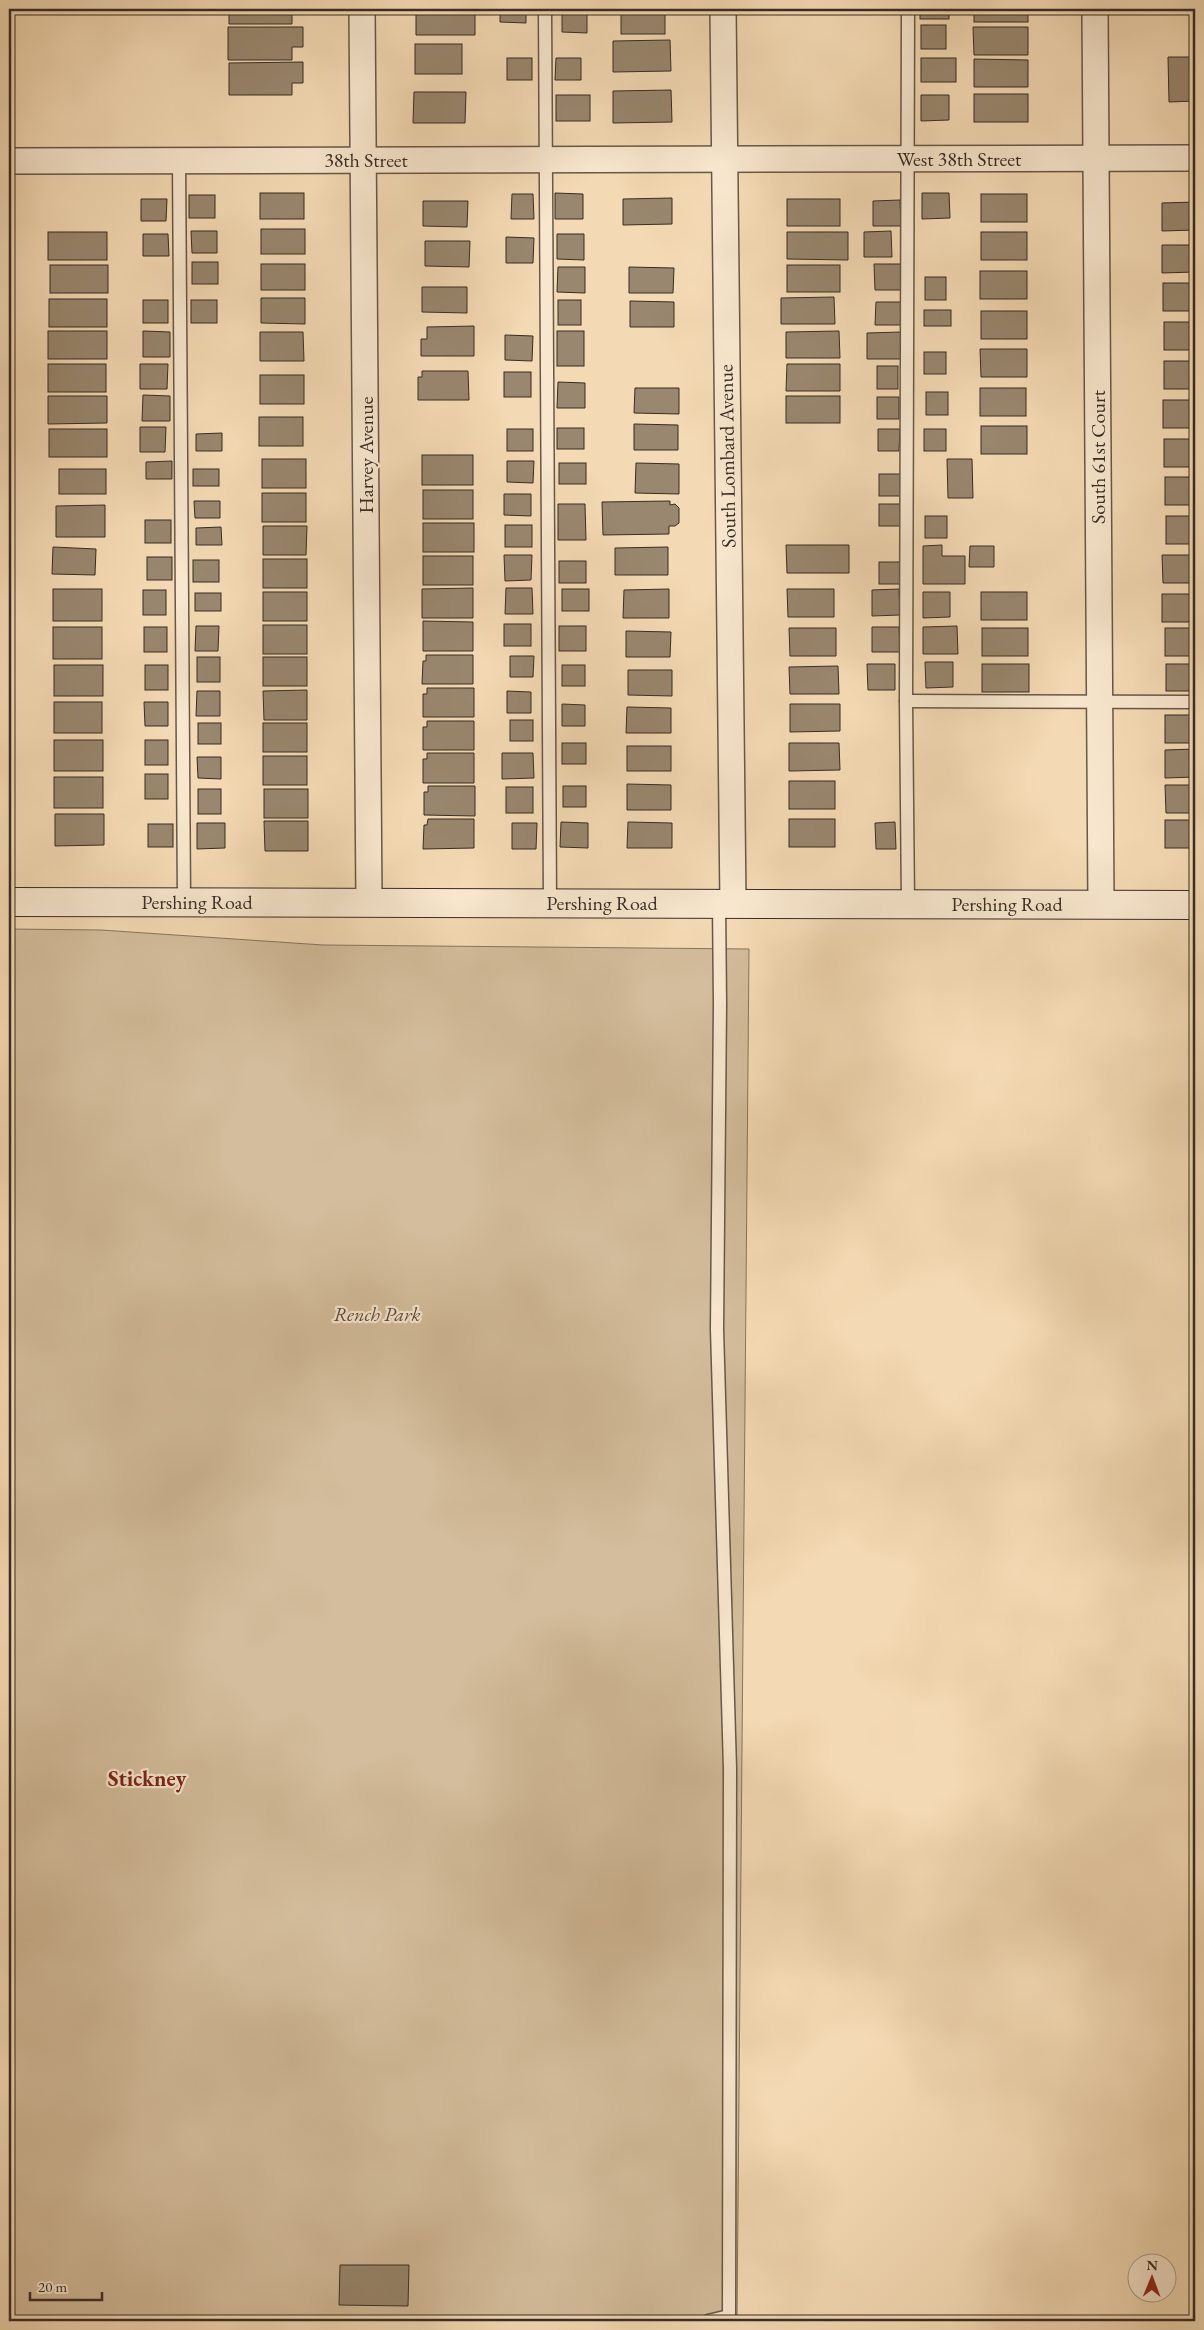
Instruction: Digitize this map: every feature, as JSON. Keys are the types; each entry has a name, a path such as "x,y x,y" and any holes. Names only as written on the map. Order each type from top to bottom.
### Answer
{"main road":[{"name":"Pershing Road","path":"9,902 1195,905"}],"street":[{"name":"Harvey Avenue","path":"362,9 369,902"},
{"name":"South Lombard Avenue","path":"722,9 726,903"},
{"name":"South 61st Court","path":"1096,9 1101,905"},
{"name":"West 38th Street","path":"723,159 1195,158"},
{"name":"38th Street","path":"9,160 723,159"}],"lane":[{"path":"545,9 550,903"},
{"path":"908,9 906,701 908,904"},
{"path":"179,160 184,902"},
{"path":"906,701 1195,702"},
{"path":"708,2321 729,2316 730,1769 717,1329 726,903"}],"green space":[{"name":"Rench Park","path":"9,929 101,930 323,945 749,949 737,2321 9,2321"}],"building":[{"path":"229,9 303,9 303,12 292,12 292,24 229,24"},
{"path":"416,9 459,9 459,14 475,14 475,35 416,35"},
{"path":"500,9 526,9 526,23 500,22"},
{"path":"621,9 665,9 665,34 621,34"},
{"path":"920,9 949,9 949,19 920,19"},
{"path":"974,9 1028,9 1028,22 974,22"},
{"path":"562,10 587,11 587,33 562,32"},
{"path":"921,25 946,25 946,49 921,49"},
{"path":"228,27 303,27 303,47 292,47 292,60 228,60"},
{"path":"973,27 1028,27 1028,55 974,55"},
{"path":"670,40 671,71 613,72 613,41"},
{"path":"415,44 462,44 462,74 415,74"},
{"path":"1168,57 1195,57 1195,101 1169,102"},
{"path":"507,58 532,58 532,80 507,80"},
{"path":"556,58 581,58 581,80 555,80"},
{"path":"921,58 956,58 956,82 921,82"},
{"path":"974,59 1028,60 1028,87 974,87"},
{"path":"303,62 303,83 292,83 292,95 229,95 229,63"},
{"path":"671,90 672,122 613,123 613,91"},
{"path":"414,92 466,92 465,123 413,123"},
{"path":"974,94 1028,94 1028,122 974,122"},
{"path":"556,95 590,95 590,121 556,121"},
{"path":"921,95 949,95 949,120 921,121"},
{"path":"260,193 304,193 304,219 260,219"},
{"path":"555,193 583,194 583,219 555,219"},
{"path":"922,193 949,193 950,218 922,219"},
{"path":"512,194 533,194 534,219 511,219"},
{"path":"981,194 1027,194 1027,222 981,222"},
{"path":"189,195 215,195 215,218 189,218"},
{"path":"672,198 672,224 623,225 623,199"},
{"path":"141,199 167,199 166,221 141,221"},
{"path":"787,199 840,199 840,226 787,226"},
{"path":"900,200 901,226 873,226 873,201"},
{"path":"423,201 468,201 467,227 423,226"},
{"path":"1195,202 1195,230 1162,231 1162,203"},
{"path":"261,229 305,229 305,254 261,254"},
{"path":"191,231 217,231 217,253 192,253"},
{"path":"891,231 892,257 864,257 864,232"},
{"path":"48,232 107,232 107,260 48,260"},
{"path":"787,232 848,232 848,260 787,259"},
{"path":"981,232 1027,232 1027,260 981,260"},
{"path":"143,234 168,234 169,256 143,256"},
{"path":"557,234 584,234 584,260 557,259"},
{"path":"506,237 534,238 533,263 506,263"},
{"path":"425,241 470,241 469,267 425,266"},
{"path":"1162,245 1195,245 1195,272 1162,273"},
{"path":"192,262 218,262 218,284 192,284"},
{"path":"261,264 305,264 305,290 261,290"},
{"path":"874,264 902,264 902,290 875,290"},
{"path":"50,265 108,265 108,293 50,293"},
{"path":"787,265 840,265 840,292 787,292"},
{"path":"558,267 585,267 585,293 557,292"},
{"path":"629,267 674,268 673,293 629,293"},
{"path":"980,271 1027,271 1027,299 980,299"},
{"path":"925,277 946,277 946,300 925,300"},
{"path":"1163,283 1195,283 1195,311 1163,311"},
{"path":"422,287 467,287 467,313 422,312"},
{"path":"834,297 835,324 781,324 781,298"},
{"path":"261,298 305,298 305,324 261,323"},
{"path":"49,299 107,299 107,327 49,327"},
{"path":"143,300 168,300 168,323 143,323"},
{"path":"191,300 217,300 217,323 191,323"},
{"path":"558,300 581,300 581,325 558,325"},
{"path":"630,301 674,302 674,327 630,327"},
{"path":"876,302 902,302 901,325 875,325"},
{"path":"924,310 951,310 951,326 924,326"},
{"path":"981,311 1027,311 1027,339 981,339"},
{"path":"1164,322 1195,322 1195,350 1164,350"},
{"path":"474,326 474,356 421,356 421,339 427,339 427,327"},
{"path":"48,331 107,331 107,359 48,359"},
{"path":"143,331 170,332 170,357 143,357"},
{"path":"557,331 584,331 584,366 557,366"},
{"path":"839,331 840,358 786,358 786,332"},
{"path":"260,332 303,332 304,361 260,361"},
{"path":"901,332 902,359 867,359 867,333"},
{"path":"505,335 533,336 532,361 505,360"},
{"path":"980,349 1027,349 1027,377 981,377"},
{"path":"924,352 946,352 946,374 924,374"},
{"path":"1164,361 1195,361 1195,389 1164,389"},
{"path":"48,364 106,364 106,392 48,392"},
{"path":"140,364 168,364 167,389 140,389"},
{"path":"787,364 840,364 840,391 786,391"},
{"path":"877,366 898,366 898,389 877,389"},
{"path":"422,371 468,371 469,400 418,400 418,377 422,377"},
{"path":"504,372 531,372 531,397 504,397"},
{"path":"260,375 304,375 304,404 260,404"},
{"path":"558,382 585,383 585,408 557,408"},
{"path":"635,388 679,388 679,414 634,413"},
{"path":"980,388 1026,388 1026,416 980,416"},
{"path":"926,392 948,392 948,415 926,415"},
{"path":"143,395 170,396 170,421 142,421"},
{"path":"48,396 107,396 107,423 48,424"},
{"path":"786,396 840,396 840,423 786,423"},
{"path":"877,397 899,397 899,419 877,419"},
{"path":"1163,400 1195,400 1195,428 1163,428"},
{"path":"259,417 303,417 303,446 259,446"},
{"path":"634,424 678,425 678,450 634,450"},
{"path":"981,426 1027,426 1027,454 981,454"},
{"path":"140,427 166,427 165,452 140,452"},
{"path":"557,428 584,428 584,449 557,449"},
{"path":"49,429 107,429 107,457 49,457"},
{"path":"507,429 533,429 533,451 507,451"},
{"path":"878,429 900,429 899,451 878,451"},
{"path":"924,429 946,429 946,451 924,451"},
{"path":"222,433 222,451 196,451 196,434"},
{"path":"1164,439 1195,439 1195,467 1164,467"},
{"path":"422,455 473,455 473,485 422,485"},
{"path":"262,459 306,459 306,488 262,488"},
{"path":"947,459 972,459 973,498 948,498"},
{"path":"172,461 172,479 146,479 146,462"},
{"path":"507,461 534,461 533,483 507,482"},
{"path":"559,463 586,463 586,484 559,484"},
{"path":"636,463 679,464 679,494 635,493"},
{"path":"59,469 106,469 106,494 59,494"},
{"path":"193,469 219,469 219,486 193,486"},
{"path":"879,474 901,474 901,496 879,496"},
{"path":"1165,477 1195,477 1195,505 1165,505"},
{"path":"423,490 473,490 473,519 423,519"},
{"path":"262,493 306,493 306,522 262,522"},
{"path":"504,494 531,494 531,516 504,515"},
{"path":"194,501 220,501 220,518 195,518"},
{"path":"670,501 670,505 675,504 679,508 679,523 675,526 669,526 669,534 603,535 602,502"},
{"path":"558,504 585,504 586,540 558,540"},
{"path":"879,504 901,504 901,526 879,526"},
{"path":"105,505 105,537 56,537 56,506"},
{"path":"925,516 947,516 947,538 925,538"},
{"path":"1166,516 1195,516 1195,544 1166,544"},
{"path":"145,520 171,520 171,543 145,543"},
{"path":"423,523 474,523 474,552 423,552"},
{"path":"505,525 532,525 532,547 505,547"},
{"path":"263,526 307,526 306,555 263,555"},
{"path":"221,527 222,545 196,545 196,528"},
{"path":"786,545 849,545 849,573 787,573"},
{"path":"942,545 942,556 965,556 965,584 923,584 923,546"},
{"path":"970,546 994,546 994,567 969,567"},
{"path":"53,547 96,549 95,575 52,574"},
{"path":"668,547 668,575 615,575 615,548"},
{"path":"504,555 532,555 531,580 505,581"},
{"path":"1162,555 1195,555 1195,583 1163,583"},
{"path":"423,556 473,556 473,585 423,585"},
{"path":"147,557 172,557 172,580 147,580"},
{"path":"263,559 307,559 307,588 263,588"},
{"path":"193,560 219,560 219,582 193,582"},
{"path":"559,561 586,561 586,583 559,583"},
{"path":"879,562 903,562 903,584 879,584"},
{"path":"473,588 473,618 422,618 422,589"},
{"path":"506,588 532,588 533,614 505,614"},
{"path":"53,589 102,589 102,621 53,621"},
{"path":"562,589 589,589 589,611 562,611"},
{"path":"669,589 669,618 623,618 624,590"},
{"path":"787,589 834,589 834,617 788,617"},
{"path":"899,589 900,615 872,616 872,590"},
{"path":"143,590 166,590 166,615 143,615"},
{"path":"263,592 307,592 307,621 263,621"},
{"path":"923,592 950,592 950,617 923,618"},
{"path":"981,592 1027,592 1027,620 981,620"},
{"path":"195,593 221,593 221,611 195,611"},
{"path":"1162,594 1195,594 1195,622 1162,622"},
{"path":"423,621 473,622 473,651 423,651"},
{"path":"504,624 531,624 531,646 504,646"},
{"path":"263,625 307,625 307,654 263,654"},
{"path":"196,626 219,626 218,651 195,651"},
{"path":"559,626 586,626 586,651 559,651"},
{"path":"957,626 958,654 923,654 923,627"},
{"path":"53,627 102,627 102,659 53,659"},
{"path":"144,627 167,627 167,652 144,652"},
{"path":"872,627 899,627 900,652 872,652"},
{"path":"789,628 836,628 836,656 790,656"},
{"path":"982,628 1028,628 1028,656 982,656"},
{"path":"1165,628 1195,628 1195,656 1165,656"},
{"path":"626,631 671,632 670,657 626,657"},
{"path":"426,655 473,655 473,684 422,684 423,661 426,661"},
{"path":"510,656 534,656 533,677 510,677"},
{"path":"197,657 220,657 220,682 197,682"},
{"path":"263,657 307,657 307,686 263,686"},
{"path":"925,662 953,662 953,687 926,688"},
{"path":"867,664 895,664 895,690 868,690"},
{"path":"982,664 1029,664 1029,692 982,692"},
{"path":"1166,664 1195,664 1195,691 1166,691"},
{"path":"54,665 103,665 103,696 54,696"},
{"path":"145,665 168,665 168,690 145,690"},
{"path":"562,665 585,665 585,686 562,686"},
{"path":"838,666 839,694 790,694 789,667"},
{"path":"628,670 672,670 672,696 628,695"},
{"path":"427,688 474,688 474,717 423,717 423,694 427,694"},
{"path":"307,690 307,720 264,720 263,691"},
{"path":"197,691 220,691 220,716 196,716"},
{"path":"507,691 531,692 531,713 507,713"},
{"path":"54,702 102,702 102,733 54,733"},
{"path":"144,702 168,702 168,726 145,726"},
{"path":"562,704 585,705 585,726 562,726"},
{"path":"790,704 840,704 840,731 790,732"},
{"path":"627,707 671,708 671,733 626,733"},
{"path":"1165,715 1195,715 1195,743 1165,743"},
{"path":"510,720 533,720 533,741 510,741"},
{"path":"427,721 474,721 474,750 423,750 423,727 427,727"},
{"path":"198,723 221,723 221,744 198,744"},
{"path":"263,723 307,723 307,752 263,752"},
{"path":"54,740 103,740 103,771 54,771"},
{"path":"145,740 168,740 168,765 145,765"},
{"path":"562,743 586,743 586,764 562,764"},
{"path":"789,743 839,743 840,770 789,771"},
{"path":"627,746 671,746 671,771 627,771"},
{"path":"1195,749 1195,777 1165,778 1165,750"},
{"path":"427,753 474,753 474,783 423,783 423,759 427,759"},
{"path":"502,753 533,753 534,778 502,779"},
{"path":"263,756 307,756 307,785 263,785"},
{"path":"197,757 221,757 221,779 198,778"},
{"path":"145,774 168,774 168,799 145,799"},
{"path":"54,777 103,777 103,808 54,808"},
{"path":"789,781 835,781 835,809 789,809"},
{"path":"627,784 671,785 671,810 627,810"},
{"path":"1165,785 1195,785 1195,813 1166,813"},
{"path":"428,786 475,786 475,816 424,815 424,792 428,792"},
{"path":"563,786 586,786 586,807 563,807"},
{"path":"506,787 533,787 533,813 506,813"},
{"path":"198,789 221,789 221,814 198,814"},
{"path":"264,789 308,789 308,818 264,818"},
{"path":"55,814 104,814 104,845 55,846"},
{"path":"428,819 474,819 474,848 423,849 424,825 427,825"},
{"path":"789,819 835,819 835,847 789,847"},
{"path":"1165,820 1195,820 1195,848 1165,848"},
{"path":"264,821 308,821 308,851 265,851"},
{"path":"561,822 588,823 588,848 560,847"},
{"path":"628,822 672,823 672,848 627,848"},
{"path":"895,822 896,849 876,849 875,823"},
{"path":"197,823 225,823 225,848 197,849"},
{"path":"512,823 537,823 536,849 512,849"},
{"path":"148,824 173,824 173,847 148,847"},
{"path":"340,2265 409,2265 408,2306 339,2305"}],"district":[{"name":"Stickney","path":"147,1778"}]}
